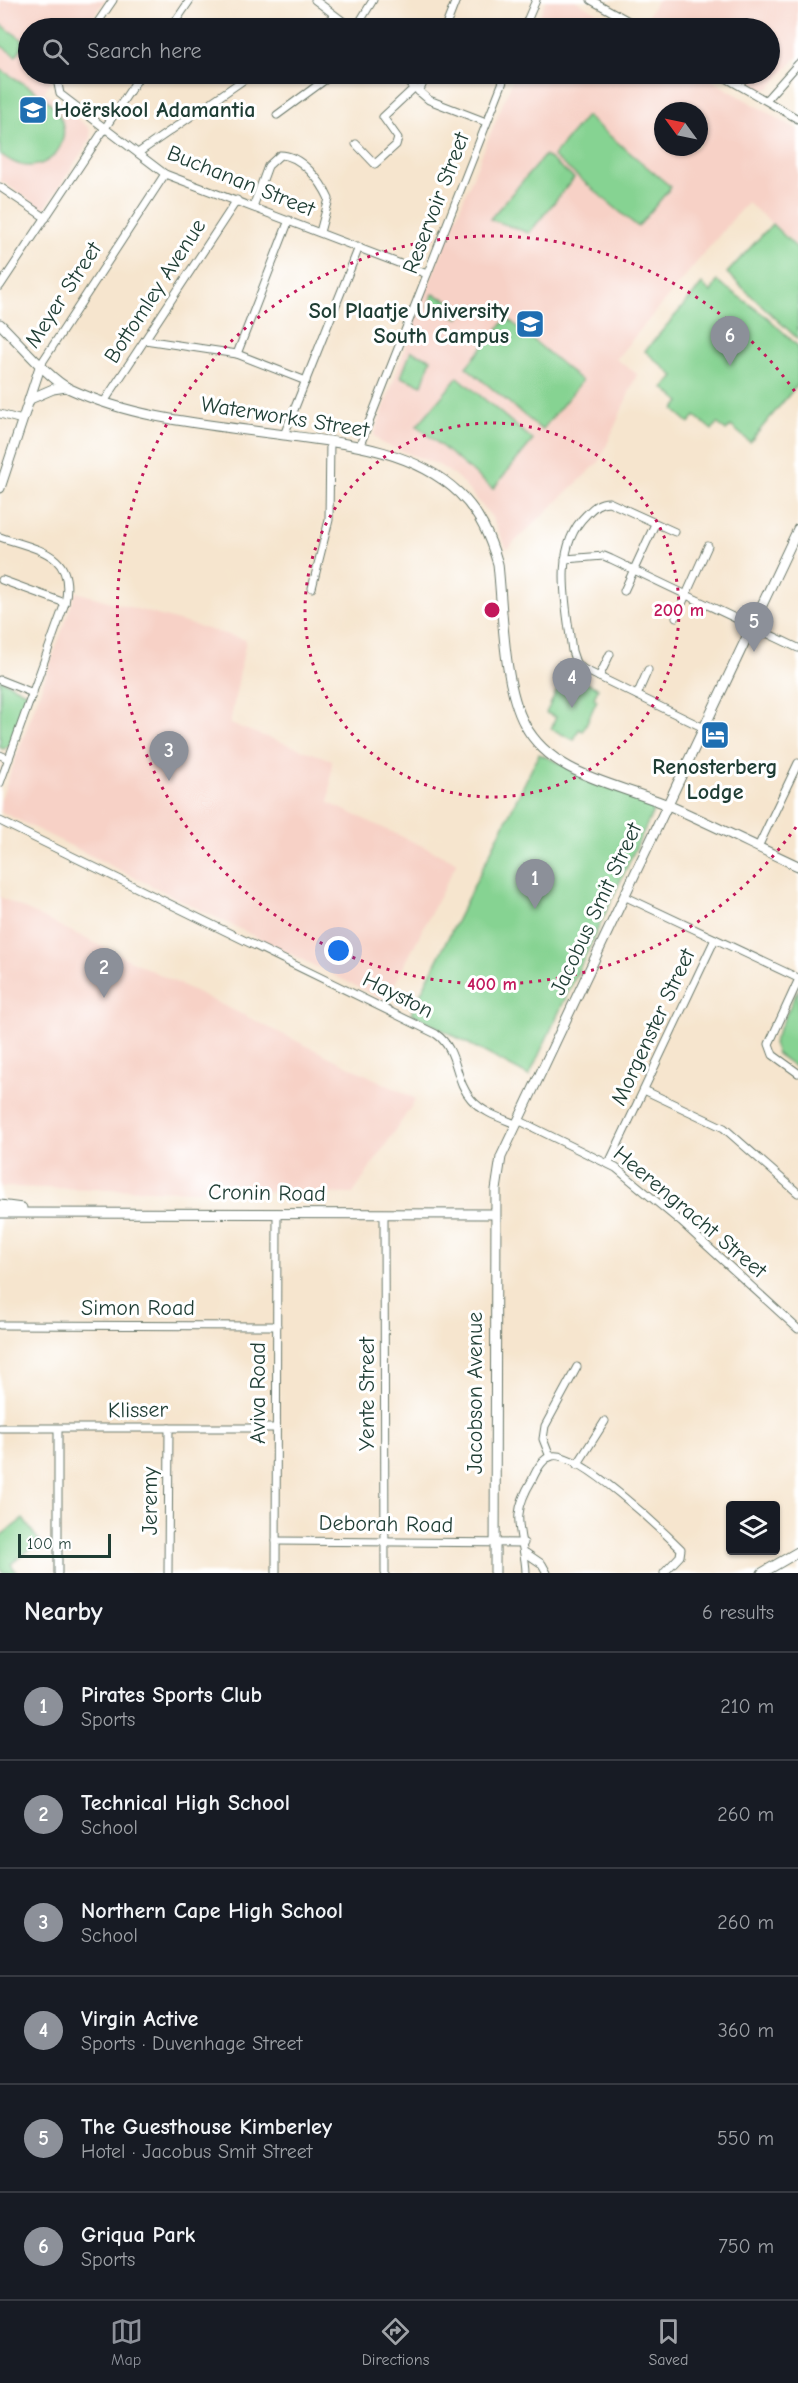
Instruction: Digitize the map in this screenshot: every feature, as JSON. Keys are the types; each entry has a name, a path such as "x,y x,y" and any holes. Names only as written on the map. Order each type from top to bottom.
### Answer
{"street":[{"path":"101,18 113,0"},
{"path":"178,18 190,0"},
{"path":"315,0 338,18"},
{"path":"361,18 373,0"},
{"path":"449,18 456,0"},
{"path":"528,18 536,0"},
{"path":"593,0 623,18"},
{"path":"766,100 798,64"},
{"name":"Buchanan Street","path":"59,84 58,91 165,174 428,274"},
{"path":"0,286 134,84"},
{"path":"138,153 238,84"},
{"path":"277,115 319,84"},
{"path":"410,84 437,104 486,122"},
{"path":"356,144 375,164 396,144 398,138 383,117 420,84"},
{"name":"Reservoir Street","path":"360,445 502,84"},
{"path":"737,84 798,119"},
{"path":"253,207 271,161 280,155 295,158 318,182 329,199 320,232"},
{"name":"Meyer Street","path":"0,488 41,364 165,174"},
{"path":"0,187 46,218"},
{"name":"Bottomley Avenue","path":"104,402 237,200"},
{"path":"237,354 289,220"},
{"path":"284,435 359,248"},
{"name":"Waterworks Street","path":"0,324 66,387 104,402 167,418 360,445 415,466 441,480 459,493 484,525 498,564 512,691 525,725 537,742 554,758 572,769 667,805 798,866"},
{"path":"145,340 237,354 306,381"},
{"path":"30,399 53,389 66,387"},
{"path":"0,414 22,420"},
{"path":"312,588 329,520 330,440"},
{"name":"Meyer Street","path":"0,476 13,447"},
{"path":"675,532 609,502 600,503 574,529 564,570 572,651 579,666 704,728"},
{"path":"624,591 655,524"},
{"name":"Jacobus Smit Street","path":"495,1214 498,1171 517,1122 798,529"},
{"path":"0,537 40,550 57,559 66,572 68,580 65,603 0,783"},
{"path":"676,617 708,546"},
{"path":"565,559 604,556 798,648"},
{"path":"2,580 65,603"},
{"path":"599,677 610,654"},
{"path":"637,695 648,670"},
{"path":"0,680 33,693"},
{"path":"0,755 9,759"},
{"path":"758,847 798,763"},
{"name":"Hayston","path":"1,823 436,1034 453,1054 464,1088 473,1101 488,1112 517,1122"},
{"path":"624,896 798,980 769,1044 773,1055 798,1073"},
{"name":"Morgenster Street","path":"609,1163 715,939"},
{"path":"644,1090 724,1128 798,1193"},
{"name":"Heerengracht Street","path":"517,1122 609,1163 675,1216 798,1329"},
{"name":"Cronin Road","path":"0,1205 38,1212"},
{"name":"Cronin Road","path":"0,1213 495,1214"},
{"name":"Aviva Road","path":"276,1573 277,1213"},
{"name":"Yente Street","path":"384,1214 385,1573"},
{"name":"Jacobson Avenue","path":"495,1214 495,1573"},
{"name":"Simon Road","path":"0,1325 277,1326"},
{"path":"550,1457 543,1441 544,1430 578,1367"},
{"path":"577,1465 605,1421"},
{"name":"Klisser","path":"0,1428 276,1428"},
{"name":"Jeremy","path":"168,1573 169,1428"},
{"path":"58,1429 58,1573"},
{"path":"526,1573 524,1543 519,1518 521,1503 539,1467 550,1457 562,1456 612,1486 681,1549 680,1557 664,1573"},
{"name":"Deborah Road","path":"276,1541 524,1543"},
{"path":"762,1573 798,1552"},
{"path":"525,1553 542,1564 547,1573"}],"shaded area":[{"name":"Hoërskool Adamantia","path":"0,0 105,0 93,18 18,18 18,84 49,84 44,92 89,128 91,138 44,210 0,180"},
{"path":"546,0 575,0 606,18 538,18"},
{"path":"657,0 798,0 798,56 780,77 780,18 646,18"},
{"name":"Sol Plaatje University South Campus","path":"511,84 718,84 798,130 798,246 747,202 616,359 637,374 600,461 507,549 491,516 458,478 439,465 381,443 374,435 427,288"},
{"path":"748,84 774,84 770,88 759,90"},
{"path":"76,592 246,640 230,724 332,760 329,803 457,862 386,1001 0,811 0,802"},
{"path":"0,897 416,1099 353,1194 0,1187"}],"green space":[{"path":"0,24 18,36 18,53 16,56 0,45"},
{"path":"0,69 18,81 18,84 23,84 53,106 64,131 63,140 54,155 39,165 25,166 0,154"},
{"path":"586,116 671,187 638,227 553,156"},
{"path":"545,155 574,178 529,233 490,219"},
{"path":"772,224 798,249 798,339 727,273"},
{"path":"717,281 767,317 798,346 798,384 750,442 731,426 726,431 717,423 712,430 695,416 689,423 674,410 680,402 664,388 674,376 645,351 702,284 711,292"},
{"path":"433,294 464,307 459,318 428,306"},
{"path":"507,318 582,381 542,430 466,367"},
{"path":"411,351 431,359 422,385 401,377"},
{"path":"458,377 533,440 493,489 417,426"},
{"path":"571,676 598,688 594,698 597,700 583,731 579,729 574,740 551,729 556,717 546,713 560,684 566,686"},
{"path":"0,679 27,693 28,697 10,745 4,749 0,748"},
{"path":"539,754 656,805 529,1076 411,1013"},
{"path":"798,989 798,1069 777,1054 773,1043"},
{"path":"23,1519 40,1542 11,1564 17,1573 3,1573 0,1569 0,1536"}],"place":[{"name":"Hoërskool Adamantia","path":"33,110"},
{"name":"Sol Plaatje University South Campus","path":"530,324"},
{"name":"Griqua Park","path":"730,366"},
{"name":"The Guesthouse Kimberley","path":"754,652"},
{"name":"Virgin Active","path":"572,708"},
{"name":"Renosterberg Lodge","path":"715,735"},
{"name":"Northern Cape High School","path":"169,781"},
{"name":"Pirates Sports Club","path":"535,909"},
{"name":"Technical High School","path":"104,998"}]}
